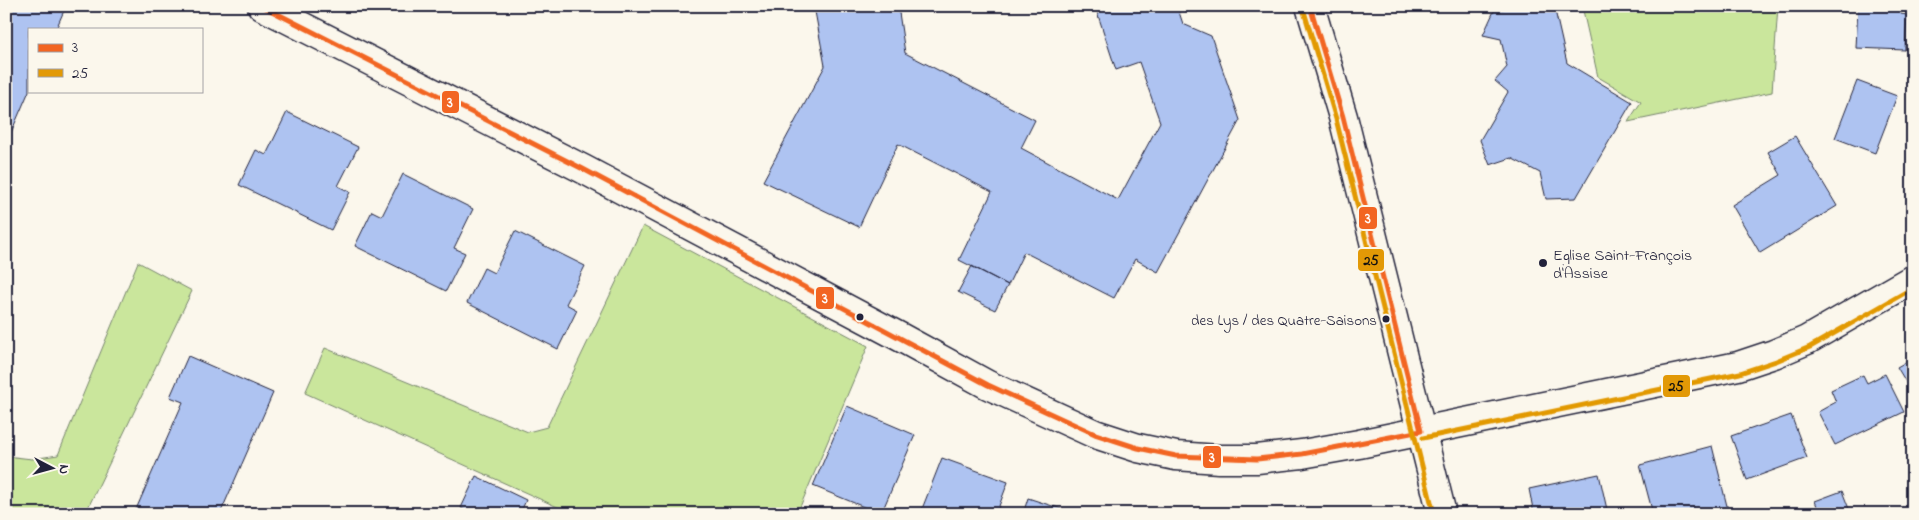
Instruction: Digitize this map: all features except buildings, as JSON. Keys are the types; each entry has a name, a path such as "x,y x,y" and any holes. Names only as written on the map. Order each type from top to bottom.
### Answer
{"street":[{"path":"262,6 592,173 900,336 988,385 1095,434 1138,448 1176,456 1257,459 1302,454 1738,366 1807,340 1913,279"},
{"path":"1310,6 1343,117 1442,514"}],"green space":[{"path":"1582,6 1778,6 1772,92 1628,122 1641,102 1598,77"},
{"path":"643,226 868,346 797,514 573,514 305,393 325,348 528,432 547,427"},
{"path":"138,262 192,291 85,514 6,514 6,456 32,459 58,455"}],"transit line":[{"name":"3","path":"262,6 583,169 988,385 1095,434 1138,448 1176,456 1257,459 1302,454 1421,431"},
{"name":"3","path":"1310,6 1343,117 1421,431"},
{"name":"25","path":"1303,8 1336,119 1434,514"},
{"name":"25","path":"1423,438 1740,373 1810,347 1913,288"}],"place":[{"name":"Eglise Saint-François d'Assise","path":"1543,263"},
{"name":"des Lys / des Quatre-Saisons","path":"1386,319"}]}
